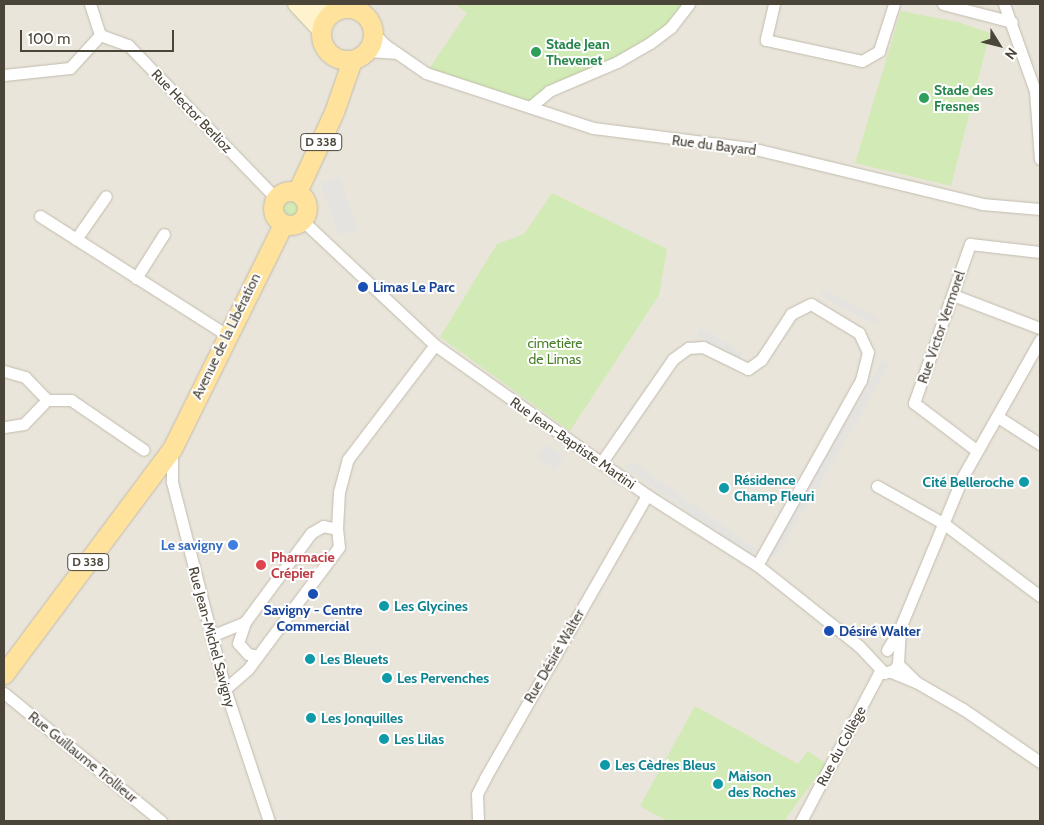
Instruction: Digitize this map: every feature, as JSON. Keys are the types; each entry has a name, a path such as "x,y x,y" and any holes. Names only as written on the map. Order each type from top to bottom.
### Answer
{"main road":[{"path":"296,4 322,32 322,41 332,55 341,91"},
{"path":"305,4 356,13"},
{"path":"322,32 356,13"},
{"path":"332,55 360,55 356,13"},
{"name":"D 338","path":"298,192 341,91 360,55"},
{"path":"286,192 298,192 307,205 303,220 293,226 283,224 273,213 276,198 286,192"},
{"name":"Avenue de la Libération","path":"172,449 225,334 283,224"},
{"name":"D 338","path":"4,674 172,449"}],"street":[{"path":"4,76 70,68 100,35 90,4"},
{"path":"530,107 549,91 617,62 650,43 671,27 689,4"},
{"path":"774,4 766,40 862,61 879,51 894,4"},
{"path":"942,4 1012,22"},
{"path":"1004,4 1035,90 1040,159"},
{"name":"Rue du Bayard","path":"356,13 396,53 426,73 608,132 751,148 982,204 1040,209"},
{"name":"Rue Hector Berlioz","path":"100,35 128,45 276,198"},
{"name":"Rue du Bayard","path":"360,55 396,53"},
{"path":"76,239 106,196"},
{"path":"40,216 225,334"},
{"name":"Rue Jean-Baptiste Martini","path":"303,220 435,345 647,495 757,565 858,646 963,709 1040,762"},
{"path":"136,278 164,234"},
{"name":"Rue Victor Vermorel","path":"976,450 914,403 970,244 1040,252"},
{"path":"953,295 1040,328"},
{"path":"601,463 673,359 688,348 702,347 748,369 761,360 791,314 811,304 859,333 868,352 861,380 797,500 757,565"},
{"path":"887,662 943,523 976,450 998,416 1040,340"},
{"path":"225,689 258,656 339,546 336,529 339,492 348,459 435,345"},
{"path":"4,371 25,377 47,400"},
{"path":"4,427 24,424 47,400 72,400 144,450"},
{"path":"998,416 1040,444"},
{"name":"Rue Jean-Michel Savigny","path":"172,449 172,482 225,689 269,821"},
{"path":"877,486 943,523 1040,596"},
{"name":"Rue Désiré Walter","path":"478,821 477,794 484,778 647,495"},
{"path":"258,656 248,654 238,643 245,622 311,533 323,526 336,529"},
{"path":"212,636 245,622"},
{"name":"Rue du Collège","path":"801,821 887,662"},
{"name":"Rue Guillaume Trollieur","path":"4,694 161,821"}],"shaded area":[{"path":"4,4 1040,4 1040,821 4,821"},
{"path":"339,177 358,229 339,235 321,184"},
{"path":"824,289 878,318 876,325 821,296"},
{"path":"701,328 744,354 740,361 697,335"},
{"path":"882,360 889,364 857,422 776,557 768,555"},
{"path":"546,444 564,457 555,470 537,456"},
{"path":"633,462 759,551 750,555 624,467"}],"green space":[{"name":"Stade Jean Thevenet","path":"455,4 689,4 671,27 530,107 426,73 467,13"},
{"name":"Stade des Fresnes","path":"901,11 958,22 990,33 951,186 855,163"},
{"name":"cimetière de Limas","path":"552,193 667,249 659,295 570,431 440,337 497,244 524,234"},
{"path":"287,198 295,198 300,203 298,214 287,216 282,211 282,203"},
{"path":"695,706 798,764 808,751 826,764 784,821 667,821 640,806"}],"place":[{"name":"Stade Jean Thevenet","path":"536,52"},
{"name":"Stade des Fresnes","path":"924,98"},
{"name":"Limas Le Parc","path":"363,287"},
{"name":"Cité Belleroche","path":"1024,482"},
{"name":"Résidence Champ Fleuri","path":"724,488"},
{"name":"Le savigny","path":"233,545"},
{"name":"Pharmacie Crépier","path":"261,565"},
{"name":"Savigny - Centre Commercial","path":"313,594"},
{"name":"Les Glycines","path":"384,606"},
{"name":"Désiré Walter","path":"829,631"},
{"name":"Les Bleuets","path":"310,659"},
{"name":"Les Pervenches","path":"387,678"},
{"name":"Les Jonquilles","path":"311,718"},
{"name":"Les Lilas","path":"384,739"},
{"name":"Les Cèdres Bleus","path":"605,765"},
{"name":"Maison des Roches","path":"718,784"}]}
